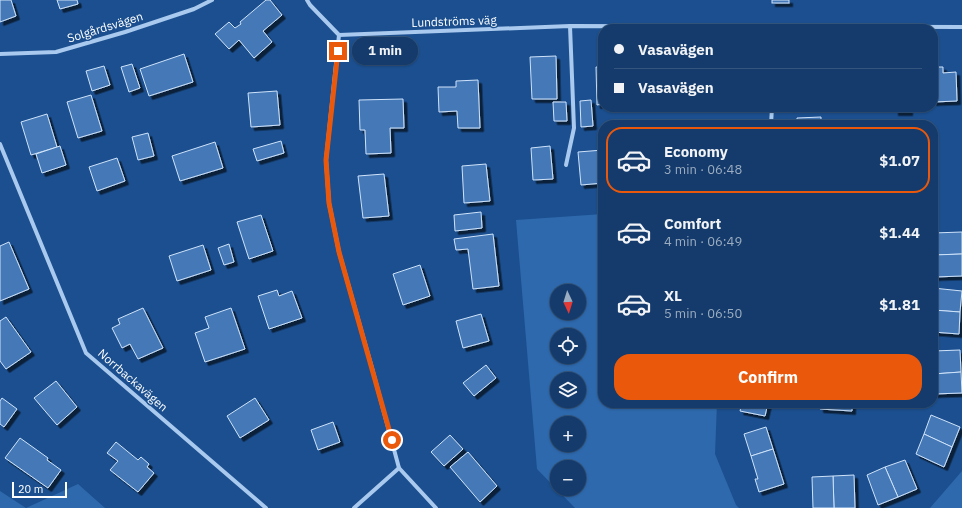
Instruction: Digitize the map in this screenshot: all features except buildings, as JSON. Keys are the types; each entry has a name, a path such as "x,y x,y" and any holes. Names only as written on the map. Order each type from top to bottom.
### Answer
{"street":[{"name":"Solgårdsvägen","path":"0,54 56,52 125,32 194,9 212,0"},
{"path":"307,0 339,35 326,160 329,203 339,252 399,468 436,508"},
{"path":"566,165 574,128 570,26"},
{"name":"Lundströms väg","path":"339,35 570,26 598,26"},
{"name":"Lundströms väg","path":"938,28 962,28"},
{"name":"Norrbackavägen","path":"0,144 86,353 266,508"},
{"path":"354,508 399,468"}],"shaded area":[{"path":"598,214 598,408 717,408 715,454 736,505 739,508 575,508 563,496 586,496 586,460 550,460 550,482 537,469 516,220"},
{"path":"962,471 962,508 930,508"},
{"path":"78,484 105,508 26,508"},
{"path":"0,491 26,508 0,508"}],"route":[{"path":"338,51 326,160 329,203 339,252 392,440"}]}
